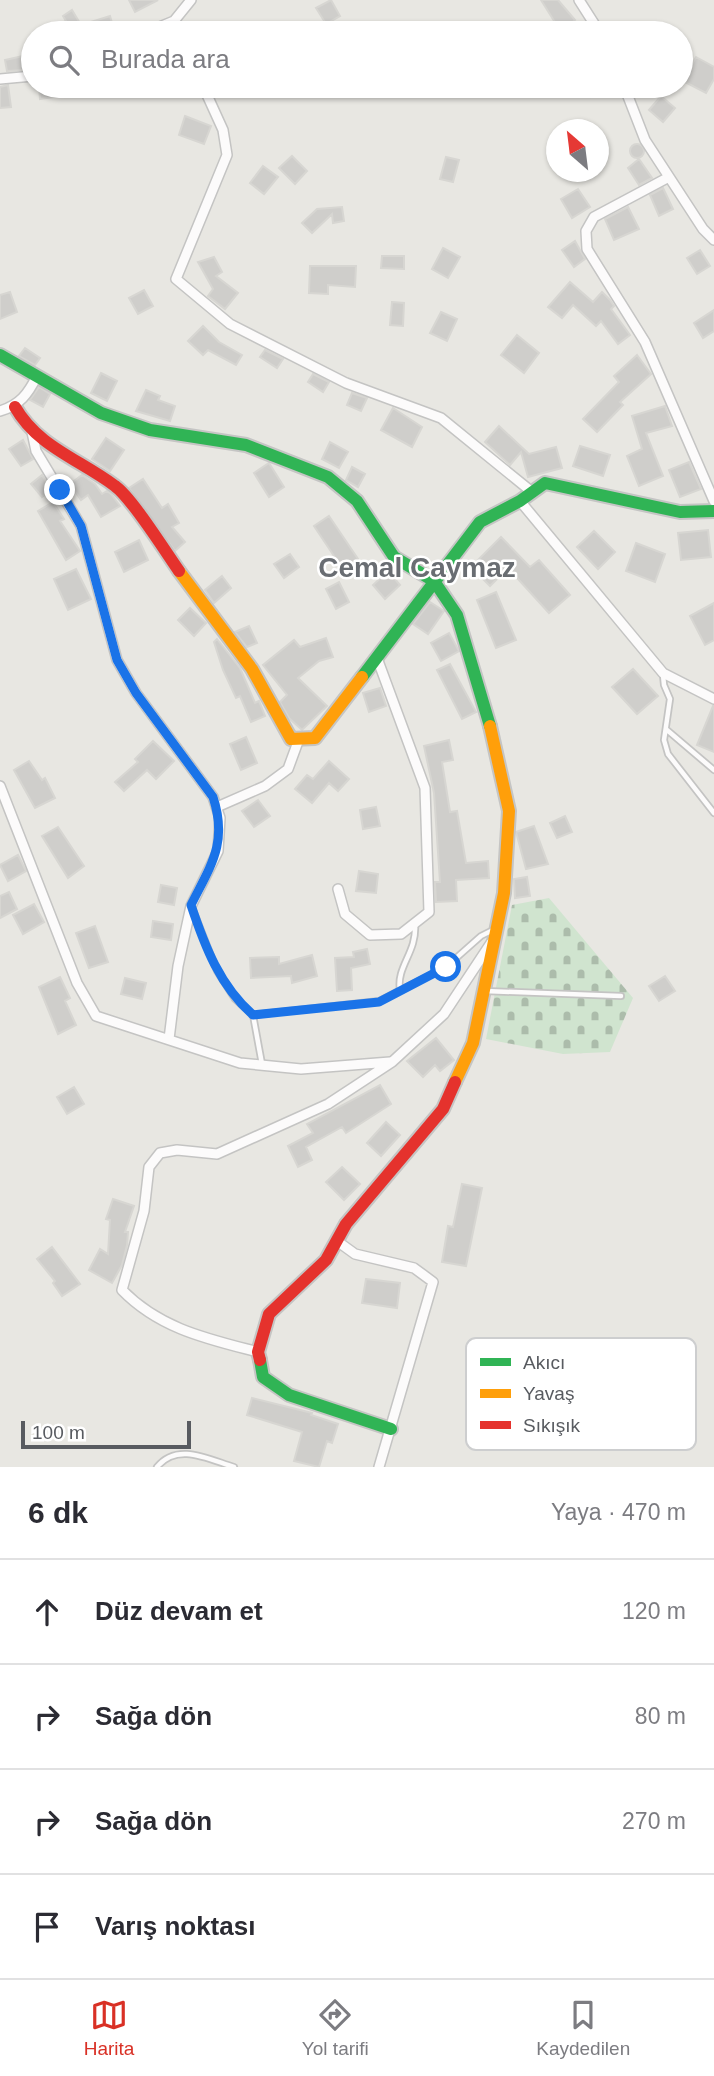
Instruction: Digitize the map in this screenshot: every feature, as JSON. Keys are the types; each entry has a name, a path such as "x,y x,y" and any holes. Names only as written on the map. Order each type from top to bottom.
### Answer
{"street":[{"path":"174,21 191,0"},
{"path":"579,0 592,21"},
{"path":"0,79 21,77"},
{"path":"208,98 223,130 227,155 176,279 230,324 346,383 441,418 532,492"},
{"path":"629,98 645,140 703,229 714,240"},
{"path":"669,177 594,217 586,231 587,249 645,342 714,500"},
{"path":"0,355 101,413 150,430 246,445 328,477 357,501 394,557 434,581 457,615 498,752 509,811 504,892 473,1043 443,1109 346,1224 326,1260 269,1314 258,1352 263,1377 289,1395 391,1429"},
{"path":"0,411 15,407 29,393 37,376"},
{"path":"15,407 32,432 36,451 81,526 117,660 136,693 213,797 216,807 221,838 218,851 191,905 178,966 169,1039"},
{"path":"32,432 117,487 252,669 291,739 315,738 480,522 520,501 545,483 680,512 714,511"},
{"path":"520,501 663,673 714,699"},
{"path":"338,889 345,914 370,935 401,934 429,912 425,788 377,658"},
{"path":"216,807 265,786 288,769 299,738"},
{"path":"0,786 77,983 96,1016 240,1063 301,1069 391,1062"},
{"path":"258,1352 187,1334 136,1305 122,1290 144,1211 149,1167 160,1153 177,1150 217,1154 252,1139 328,1104 391,1062 444,1014 495,933"},
{"path":"337,1241 355,1254 414,1268 433,1282 379,1467"}],"lane":[{"path":"663,673 664,685 670,699 664,740 668,754 714,813"},
{"path":"667,730 714,770"},
{"path":"191,905 217,971 235,999 253,1015 262,1065"},
{"path":"400,989 398,978 416,938 414,923"},
{"path":"253,1015 379,1002 446,967 481,936 495,933"},
{"path":"483,990 621,996"},
{"path":"157,1467 163,1460 180,1452 234,1467"}],"green space":[{"path":"549,898 633,998 610,1052 563,1054 486,1039 512,905"}],"building":[{"path":"129,0 158,0 135,12"},
{"path":"331,0 340,16 331,21 324,21 316,8"},
{"path":"541,0 558,0 575,20 554,21"},
{"path":"72,10 79,21 66,21 63,16"},
{"path":"110,16 111,21 94,21"},
{"path":"21,56 21,70 7,71 5,60"},
{"path":"696,57 714,67 714,79 706,93 693,86 693,63"},
{"path":"8,85 11,107 0,108 0,87"},
{"path":"659,98 663,98 675,108 663,122 649,110"},
{"path":"185,116 211,126 204,144 179,135"},
{"path":"637,144 642,146 642,156 637,158 632,156 630,151 632,146"},
{"path":"292,156 307,171 295,184 279,168"},
{"path":"446,157 459,160 453,182 440,179"},
{"path":"639,159 652,178 639,185 628,168"},
{"path":"263,166 278,177 264,194 250,183"},
{"path":"663,188 673,209 659,216 650,195"},
{"path":"578,189 590,207 572,218 561,199"},
{"path":"342,207 344,221 333,223 332,214 312,233 302,223 317,209"},
{"path":"628,207 639,229 614,240 605,219"},
{"path":"575,241 585,259 574,267 562,250"},
{"path":"443,248 460,257 448,278 432,269"},
{"path":"700,250 710,266 697,274 687,258"},
{"path":"382,256 404,256 404,269 381,268"},
{"path":"214,257 222,272 216,276 238,293 225,309 208,296 213,289 198,262"},
{"path":"310,266 356,266 355,287 328,285 328,294 309,293"},
{"path":"570,282 593,302 602,292 614,306 611,309 630,335 618,344 601,321 596,326 573,305 562,318 548,307"},
{"path":"144,290 153,306 138,314 129,298"},
{"path":"10,292 17,312 0,319 0,295"},
{"path":"392,302 404,303 403,326 390,325"},
{"path":"714,310 714,331 703,338 694,323"},
{"path":"441,312 457,319 447,341 430,333"},
{"path":"203,326 219,342 242,355 236,365 208,350 203,355 188,341"},
{"path":"517,335 539,353 524,373 501,355"},
{"path":"25,348 40,358 35,365 19,356"},
{"path":"265,350 283,359 277,368 260,357"},
{"path":"637,355 651,374 620,402 623,405 597,432 583,419 619,382 614,376"},
{"path":"101,373 117,381 107,401 91,393"},
{"path":"313,374 329,382 323,392 308,382"},
{"path":"39,387 50,394 43,407 30,400"},
{"path":"146,390 160,396 158,400 175,406 170,421 136,411"},
{"path":"352,393 367,398 361,411 347,405"},
{"path":"665,406 672,426 646,433 663,476 639,486 627,456 642,449 632,416"},
{"path":"393,408 422,427 412,447 381,430"},
{"path":"499,426 529,454 556,447 562,468 528,477 521,452 510,465 485,442"},
{"path":"106,438 124,450 110,471 92,459"},
{"path":"23,440 33,459 21,466 9,449"},
{"path":"330,442 348,452 339,468 322,459"},
{"path":"580,446 610,455 603,476 573,466"},
{"path":"689,462 701,489 680,497 669,470"},
{"path":"269,463 284,487 269,497 254,473"},
{"path":"352,467 365,474 358,487 346,480"},
{"path":"42,475 51,490 42,497 31,484"},
{"path":"82,475 95,484 102,494 107,491 111,494 120,506 101,517 88,495 81,500 70,484"},
{"path":"143,479 162,508 168,504 179,523 172,527 185,542 175,551 129,488"},
{"path":"53,502 64,519 60,521 80,551 66,560 38,511"},
{"path":"329,516 358,559 342,568 314,526"},
{"path":"708,530 711,557 681,560 678,533"},
{"path":"594,531 615,552 598,569 577,547"},
{"path":"501,537 530,567 539,560 570,595 549,613 508,568 490,586 471,567"},
{"path":"139,540 148,560 124,572 115,552"},
{"path":"636,543 665,554 655,582 626,571"},
{"path":"290,554 299,567 284,578 274,564"},
{"path":"76,569 91,599 68,610 54,579"},
{"path":"388,571 400,585 385,599 373,585"},
{"path":"222,576 231,588 214,603 205,590"},
{"path":"339,582 349,602 336,609 326,589"},
{"path":"496,592 516,640 496,648 477,600"},
{"path":"430,602 444,611 428,634 413,624"},
{"path":"714,603 714,640 705,645 690,616"},
{"path":"190,608 206,623 194,636 178,620"},
{"path":"249,626 257,643 247,647 235,632"},
{"path":"449,633 459,651 441,661 431,643"},
{"path":"326,638 333,657 319,661 298,678 327,706 302,730 289,718 280,702 287,695 263,665 294,640 300,647"},
{"path":"217,639 240,668 255,703 259,701 265,716 251,722 240,696 236,698 223,670 214,642"},
{"path":"450,664 476,712 462,719 437,670"},
{"path":"633,669 658,696 637,714 612,687"},
{"path":"380,688 386,706 369,712 363,693"},
{"path":"714,706 714,752 697,745"},
{"path":"246,737 257,763 241,770 230,744"},
{"path":"449,740 453,760 442,762 450,812 457,811 466,863 488,861 489,878 456,880 457,901 436,902 435,882 440,882 434,793 424,746"},
{"path":"153,741 174,761 156,779 147,770 124,791 115,782 138,762 135,759"},
{"path":"29,761 42,780 45,778 55,798 35,808 14,770"},
{"path":"329,761 349,779 338,791 329,783 312,803 295,789 307,775 313,779"},
{"path":"258,800 270,816 254,827 242,811"},
{"path":"376,807 380,826 363,829 360,810"},
{"path":"565,816 572,832 557,838 550,823"},
{"path":"534,826 548,864 526,869 516,832"},
{"path":"58,827 84,866 68,878 42,836"},
{"path":"18,855 26,871 8,881 0,865"},
{"path":"359,871 378,874 376,893 356,891"},
{"path":"527,877 530,896 515,898 514,879"},
{"path":"161,885 177,888 174,905 158,902"},
{"path":"9,892 17,909 0,918 0,896"},
{"path":"34,904 44,922 23,934 13,915"},
{"path":"153,921 173,924 171,940 151,937"},
{"path":"95,926 108,962 89,968 76,933"},
{"path":"367,949 370,964 351,968 352,990 337,991 335,958 354,957 353,952"},
{"path":"312,955 317,976 292,983 291,976 251,978 250,958 279,957 279,964"},
{"path":"665,976 675,991 659,1001 649,986"},
{"path":"60,977 70,998 65,1001 76,1025 58,1034 39,987"},
{"path":"125,978 146,983 142,999 121,994"},
{"path":"436,1038 454,1060 440,1071 435,1065 423,1077 407,1061"},
{"path":"380,1085 391,1104 346,1133 342,1127 306,1147 312,1160 298,1167 288,1146 313,1133 307,1124"},
{"path":"74,1087 84,1104 67,1114 57,1097"},
{"path":"386,1122 400,1135 381,1156 367,1143"},
{"path":"342,1167 360,1184 344,1200 326,1182"},
{"path":"462,1184 482,1188 466,1266 442,1262 448,1226 453,1227"},
{"path":"113,1199 134,1206 125,1232 128,1232 127,1245 122,1265 112,1283 89,1270 100,1249 108,1254 110,1220 106,1219"},
{"path":"52,1247 80,1284 62,1296 53,1283 55,1281 37,1259"},
{"path":"366,1279 400,1283 397,1308 362,1303"},
{"path":"252,1398 312,1413 311,1415 338,1424 332,1443 327,1441 319,1467 294,1461 302,1432 247,1415"}],"traffic: fast":[{"path":"0,355 101,413 150,430 246,445 328,477 357,501 394,557 434,581 457,615 490,726"},
{"path":"362,677 480,522 520,501 545,483 680,512 714,511"},
{"path":"260,1360 263,1377 289,1395 391,1429"}],"traffic: slow":[{"path":"179,571 252,669 291,739 315,738 362,677"},
{"path":"455,1082 473,1043 504,893 509,811 490,726"}],"traffic: jam":[{"path":"15,407 24,421 47,442 122,492 179,571"},
{"path":"260,1360 258,1352 269,1314 326,1260 346,1224 443,1109 455,1082"}],"district":[{"name":"Cemal Caymaz","path":"417,567"}],"route":[{"path":"60,490 81,526 117,660 136,693 190,762 213,797 220,818 221,838 218,851 191,905 217,971 235,999 253,1015 379,1002 446,967"}]}
